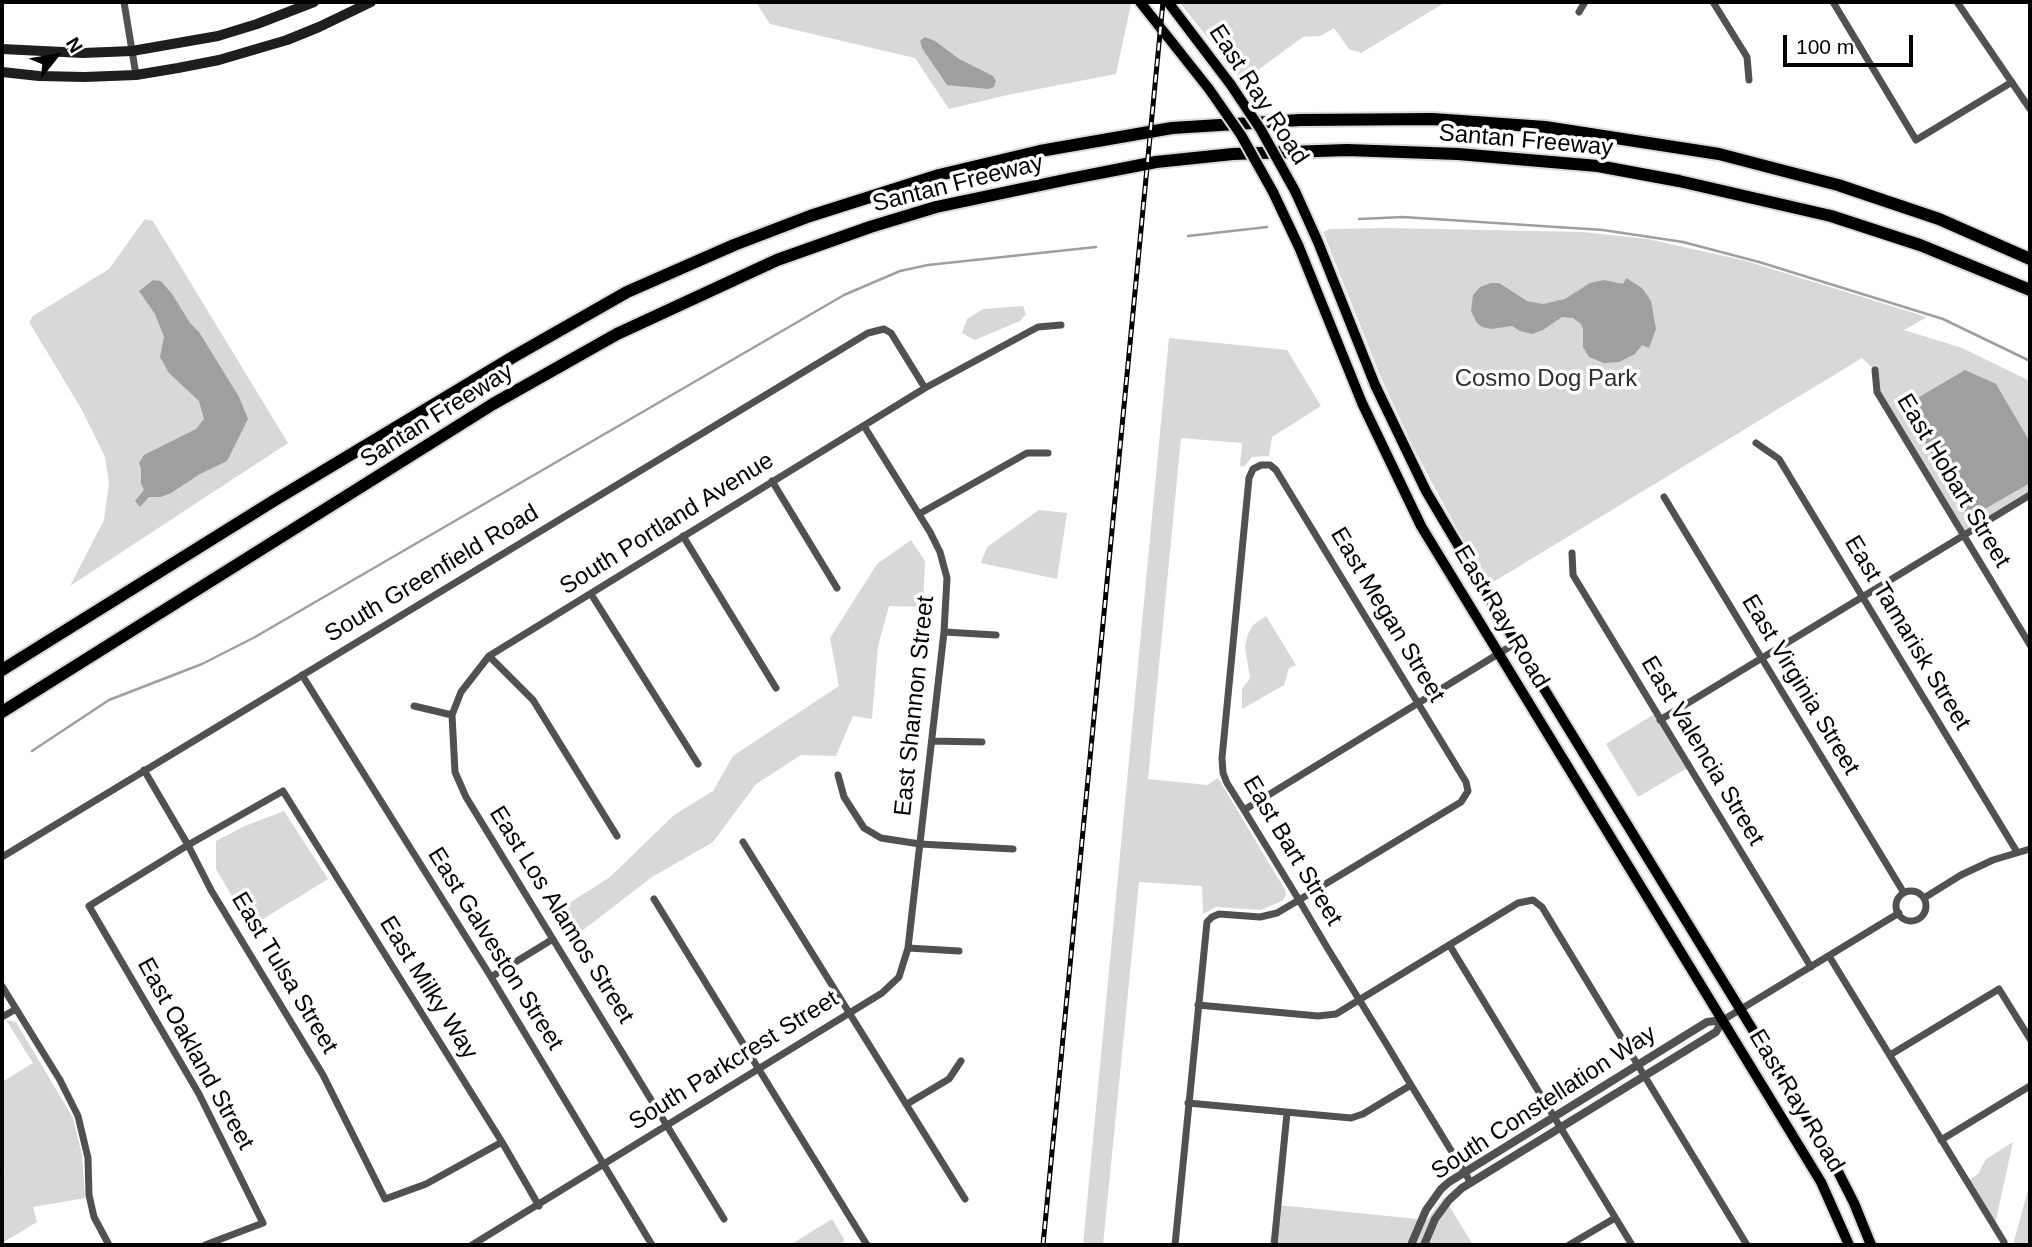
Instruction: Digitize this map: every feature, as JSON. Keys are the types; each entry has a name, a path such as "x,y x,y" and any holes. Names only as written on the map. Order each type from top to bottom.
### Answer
{"highway":[{"name":"Santan Freeway","path":"2,670 138,584 513,357 628,292 734,245 810,216 939,175 1040,151 1172,128 1300,120 1433,118 1545,127 1719,154 1838,185 1939,219 2030,258"},
{"name":"Santan Freeway","path":"4,711 493,404 617,334 777,260 870,227 936,207 1069,179 1156,162 1233,154 1347,150 1458,153 1598,166 1679,181 1831,216 1920,245 2030,290"},
{"path":"2,660 138,584"}],"main road":[{"path":"2,48 58,53 132,51 218,36 314,2"},
{"path":"2,72 85,77 136,75 219,60 272,45 319,27 371,2"},
{"name":"East Ray Road","path":"1140,2 1209,89 1241,135 1273,192 1299,247 1344,363 1384,453 1421,526 1499,653 1732,1015 1830,1156 1854,1203 1871,1245"},
{"name":"East Ray Road","path":"1168,2 1231,85 1295,191 1402,445 1440,515 1732,1015 1821,1182 1849,1245"}],"street":[{"path":"124,2 136,75"},
{"path":"1579,12 1585,2"},
{"path":"1713,2 1747,57 1749,79"},
{"path":"1833,2 1916,140 2012,82"},
{"path":"1957,2 2030,109"},
{"name":"South Portland Avenue","path":"452,715 461,692 489,656 925,388 1038,327 1061,325"},
{"name":"South Greenfield Road","path":"2,857 868,333 884,329 896,340 925,388"},
{"name":"East Hobart Street","path":"1875,370 1877,392 2030,645"},
{"name":"East Shannon Street","path":"864,426 940,552 947,578 944,632 920,844"},
{"name":"East Tamarisk Street","path":"1756,443 1779,458 2017,852"},
{"path":"919,514 1027,453 1048,453"},
{"name":"East Megan Street","path":"1261,465 1269,465 1276,470 1466,782 1466,795 1461,802 1299,900"},
{"name":"East Bart Street","path":"1261,465 1254,468 1249,477 1222,760 1226,780 1471,1183"},
{"path":"772,481 837,588"},
{"path":"1660,720 2030,495"},
{"name":"East Virginia Street","path":"1664,497 1904,893"},
{"path":"683,536 776,688"},
{"name":"East Valencia Street","path":"1572,552 1573,575 1811,967"},
{"path":"591,594 698,764"},
{"path":"944,632 996,635"},
{"path":"1244,810 1516,643"},
{"path":"489,656 533,700 617,836"},
{"name":"East Galveston Street","path":"302,675 491,977 652,1245"},
{"path":"414,706 452,715"},
{"name":"East Los Alamos Street","path":"452,715 455,772 466,797 724,1219"},
{"path":"932,741 982,743"},
{"name":"East Tulsa Street","path":"145,771 211,890 323,1075 385,1199 426,1184 502,1142"},
{"path":"838,775 844,797 864,828 881,838 920,844 1013,849"},
{"name":"East Milky Way","path":"188,845 283,791 502,1142 539,1206"},
{"path":"743,842 965,1199"},
{"name":"South Parkcrest Street","path":"472,1245 882,993 899,977 908,948 920,844"},
{"name":"East Oakland Street","path":"188,845 89,906 200,1094 263,1223 205,1245"},
{"path":"1924,898 1961,875 2030,849"},
{"path":"1917,892 1924,898 1926,909 1919,918 1906,920 1899,914 1898,900 1904,893 1917,892"},
{"path":"654,899 867,1245"},
{"path":"1174,1245 1205,927 1209,919 1219,914 1266,917 1299,900"},
{"path":"1198,1005 1324,1017 1336,1014 1518,904 1533,900 1542,908 1747,1245"},
{"path":"1732,1015 1899,914"},
{"path":"491,977 553,939"},
{"path":"1450,946 1632,1245"},
{"path":"908,948 959,951"},
{"path":"1829,956 2004,1242"},
{"path":"2,986 60,1080 78,1116 88,1158 89,1195 94,1217 109,1245"},
{"path":"1890,1055 2000,989 2030,1039"},
{"path":"2,1017 16,1009"},
{"name":"South Constellation Way","path":"1411,1245 1421,1219 1433,1199 1464,1171 1707,1022 1732,1015"},
{"name":"South Constellation Way","path":"1424,1245 1432,1226 1447,1203 1471,1183 1716,1032 1732,1015"},
{"path":"907,1104 949,1079 961,1061"},
{"path":"1188,1103 1354,1117 1411,1085"},
{"path":"1941,1140 2030,1086"},
{"path":"1274,1245 1287,1113"},
{"path":"1569,1245 1615,1217"}],"green space":[{"path":"756,2 1131,4 1116,74 949,109 915,58 770,24"},
{"path":"1179,2 1446,2 1361,53 1349,49 1334,28 1321,36 1303,37 1243,81"},
{"path":"145,219 153,221 288,443 70,586 104,520 109,483 105,457 82,410 29,322 33,316 109,269"},
{"name":"Cosmo Dog Park","path":"1330,229 1583,232 1648,239 1746,261 1927,317 1904,330 1962,348 2030,381 2030,495 1964,536 1877,392 1875,370 1862,358 1490,584 1415,451 1381,378 1323,232"},
{"path":"1023,306 1026,314 1020,321 975,340 962,333 967,319 983,309"},
{"path":"1169,338 1287,350 1321,406 1272,437 1269,456 1252,457 1244,467 1240,466 1242,443 1181,438 1148,779 1207,785 1218,778 1286,895 1282,901 1261,910 1216,907 1203,914 1202,886 1139,882 1103,1245 1083,1245"},
{"path":"1039,510 1067,513 1057,579 981,563 987,547"},
{"path":"911,540 925,561 923,607 889,606 878,646 872,719 853,716 836,756 801,755 756,784 713,842 652,877 570,940 555,912 610,877 674,815 713,791 733,756 839,686 830,638 877,564"},
{"path":"1266,616 1296,665 1289,668 1284,685 1242,709 1242,689 1250,678 1245,647 1248,634 1253,625"},
{"path":"1656,713 1689,767 1638,797 1606,744"},
{"path":"284,811 328,879 250,927 216,869 216,841"},
{"path":"6,1020 16,1022 73,1118 82,1155 85,1198 33,1207 37,1222 2,1243 2,1175 5,1173 2,1168 2,1082 33,1063"},
{"path":"2013,1142 1994,1229 1966,1182 1978,1174 1986,1159"},
{"path":"2030,1182 2030,1245 2013,1245"},
{"path":"1444,1197 1473,1245 1274,1245 1278,1205 1427,1220"},
{"path":"832,1219 844,1239 842,1245 790,1245"}],"shaded area":[{"path":"925,37 959,59 993,76 996,81 994,87 988,89 947,85 922,48 920,41"},
{"path":"1626,278 1642,288 1651,301 1656,329 1649,348 1642,345 1635,354 1619,362 1604,363 1589,357 1583,347 1581,324 1573,318 1562,317 1532,334 1512,326 1491,329 1482,327 1471,311 1473,295 1480,287 1491,283 1499,283 1527,301 1543,304 1565,299 1590,283 1604,280 1623,284"},
{"path":"153,280 161,281 199,332 239,397 248,419 227,461 200,474 171,493 161,497 149,497 140,507 135,501 144,490 139,463 144,455 196,429 204,419 199,401 169,373 160,357 164,337 155,314 139,291"},
{"path":"1965,370 1996,384 2030,442 2030,483 1969,518 1904,406"}],"waterway":[{"path":"1359,219 1403,217 1603,230 1683,242 1759,262 1943,319 2030,361"},
{"path":"1188,236 1267,227"},
{"path":"32,751 109,700 202,664 255,637 844,295 900,271 928,265 1096,247"}],"railway":[{"path":"1043,1245 1163,2"}]}
